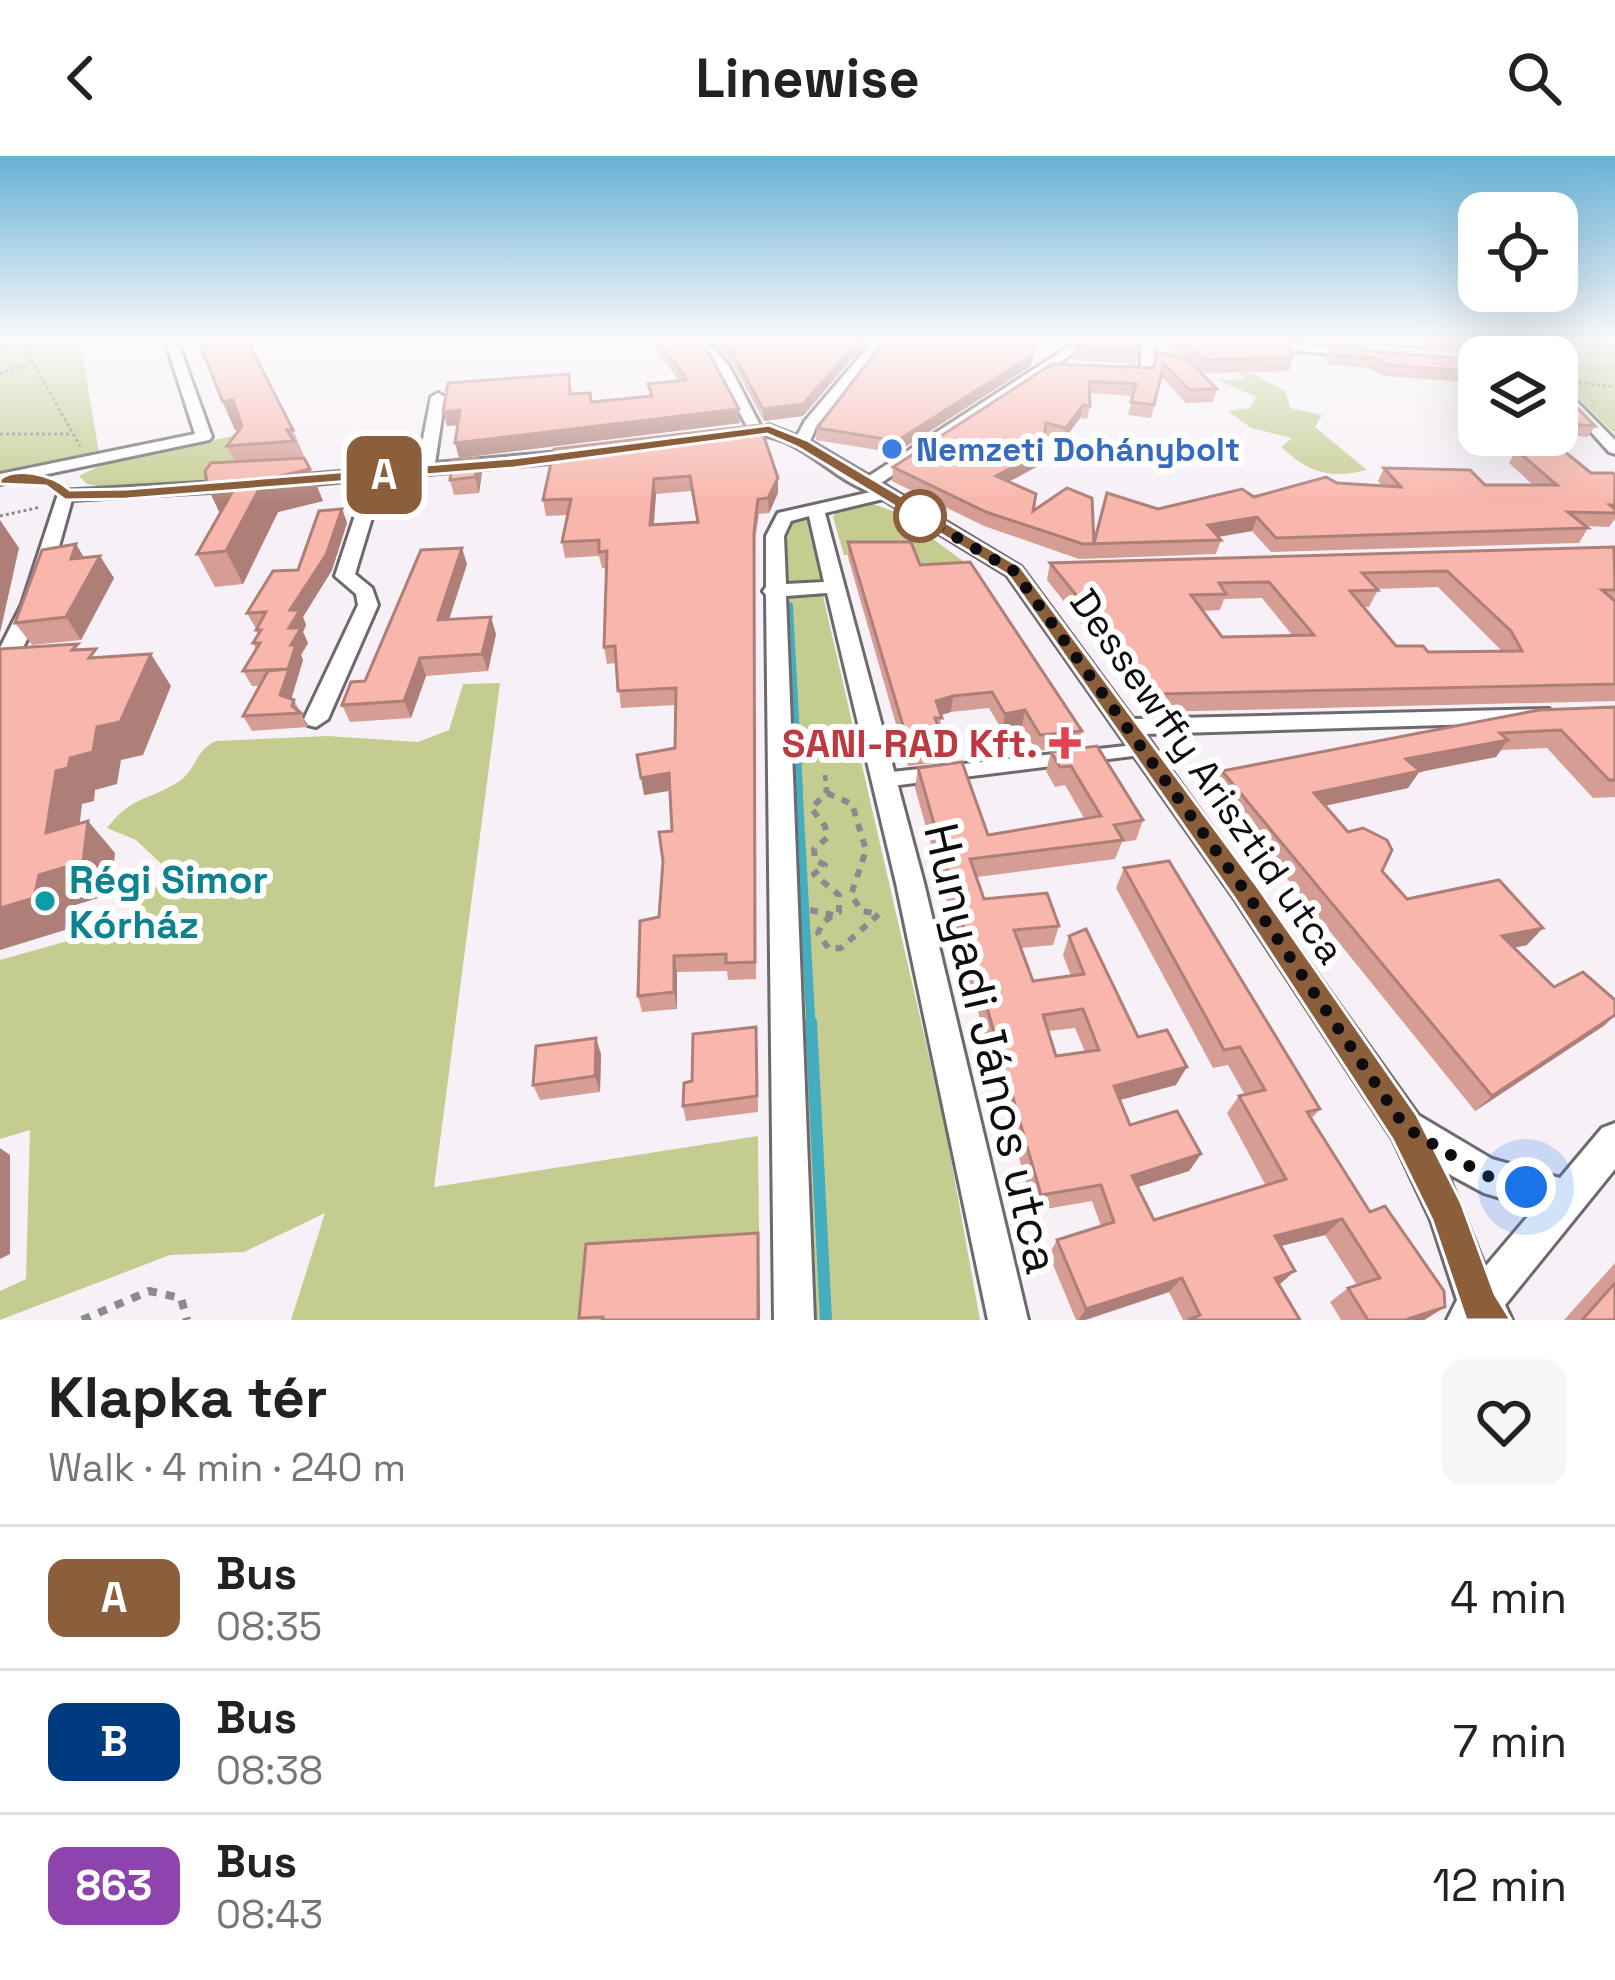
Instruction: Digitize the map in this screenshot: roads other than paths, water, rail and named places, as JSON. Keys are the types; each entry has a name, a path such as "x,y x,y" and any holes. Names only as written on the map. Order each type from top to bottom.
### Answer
{"street":[{"path":"3,478 204,437 189,394"},
{"path":"740,394 762,430"},
{"path":"802,443 810,424 835,394"},
{"path":"794,1320 773,591 778,524 784,517 874,490 1005,394"},
{"path":"425,472 438,397"},
{"path":"1578,405 1615,449"},
{"path":"737,434 810,424"},
{"name":"Dessewffy Arisztid utca","path":"762,430 802,443 874,490 1024,570 1405,1127 1448,1215 1479,1315"},
{"path":"270,483 605,452"},
{"path":"0,670 32,604 59,489 82,463"},
{"path":"316,718 368,604 365,592 345,576 376,476"},
{"path":"3,478 59,489 248,485"},
{"name":"Hunyadi János utca","path":"815,507 1008,1320"},
{"path":"773,591 835,587"},
{"path":"883,780 1135,738 1568,713"},
{"path":"1405,1127 1484,1175 1568,1199"},
{"path":"1479,1315 1615,1141"}],"waterway":[{"path":"789,606 799,791"},
{"path":"798,788 811,1025"},
{"path":"811,1022 826,1320"}],"place":[{"name":"Nemzeti Dohánybolt","path":"892,449"},
{"name":"SANI-RAD Kft.","path":"1065,743"},
{"name":"Régi Simor Kórház","path":"45,901"}]}
